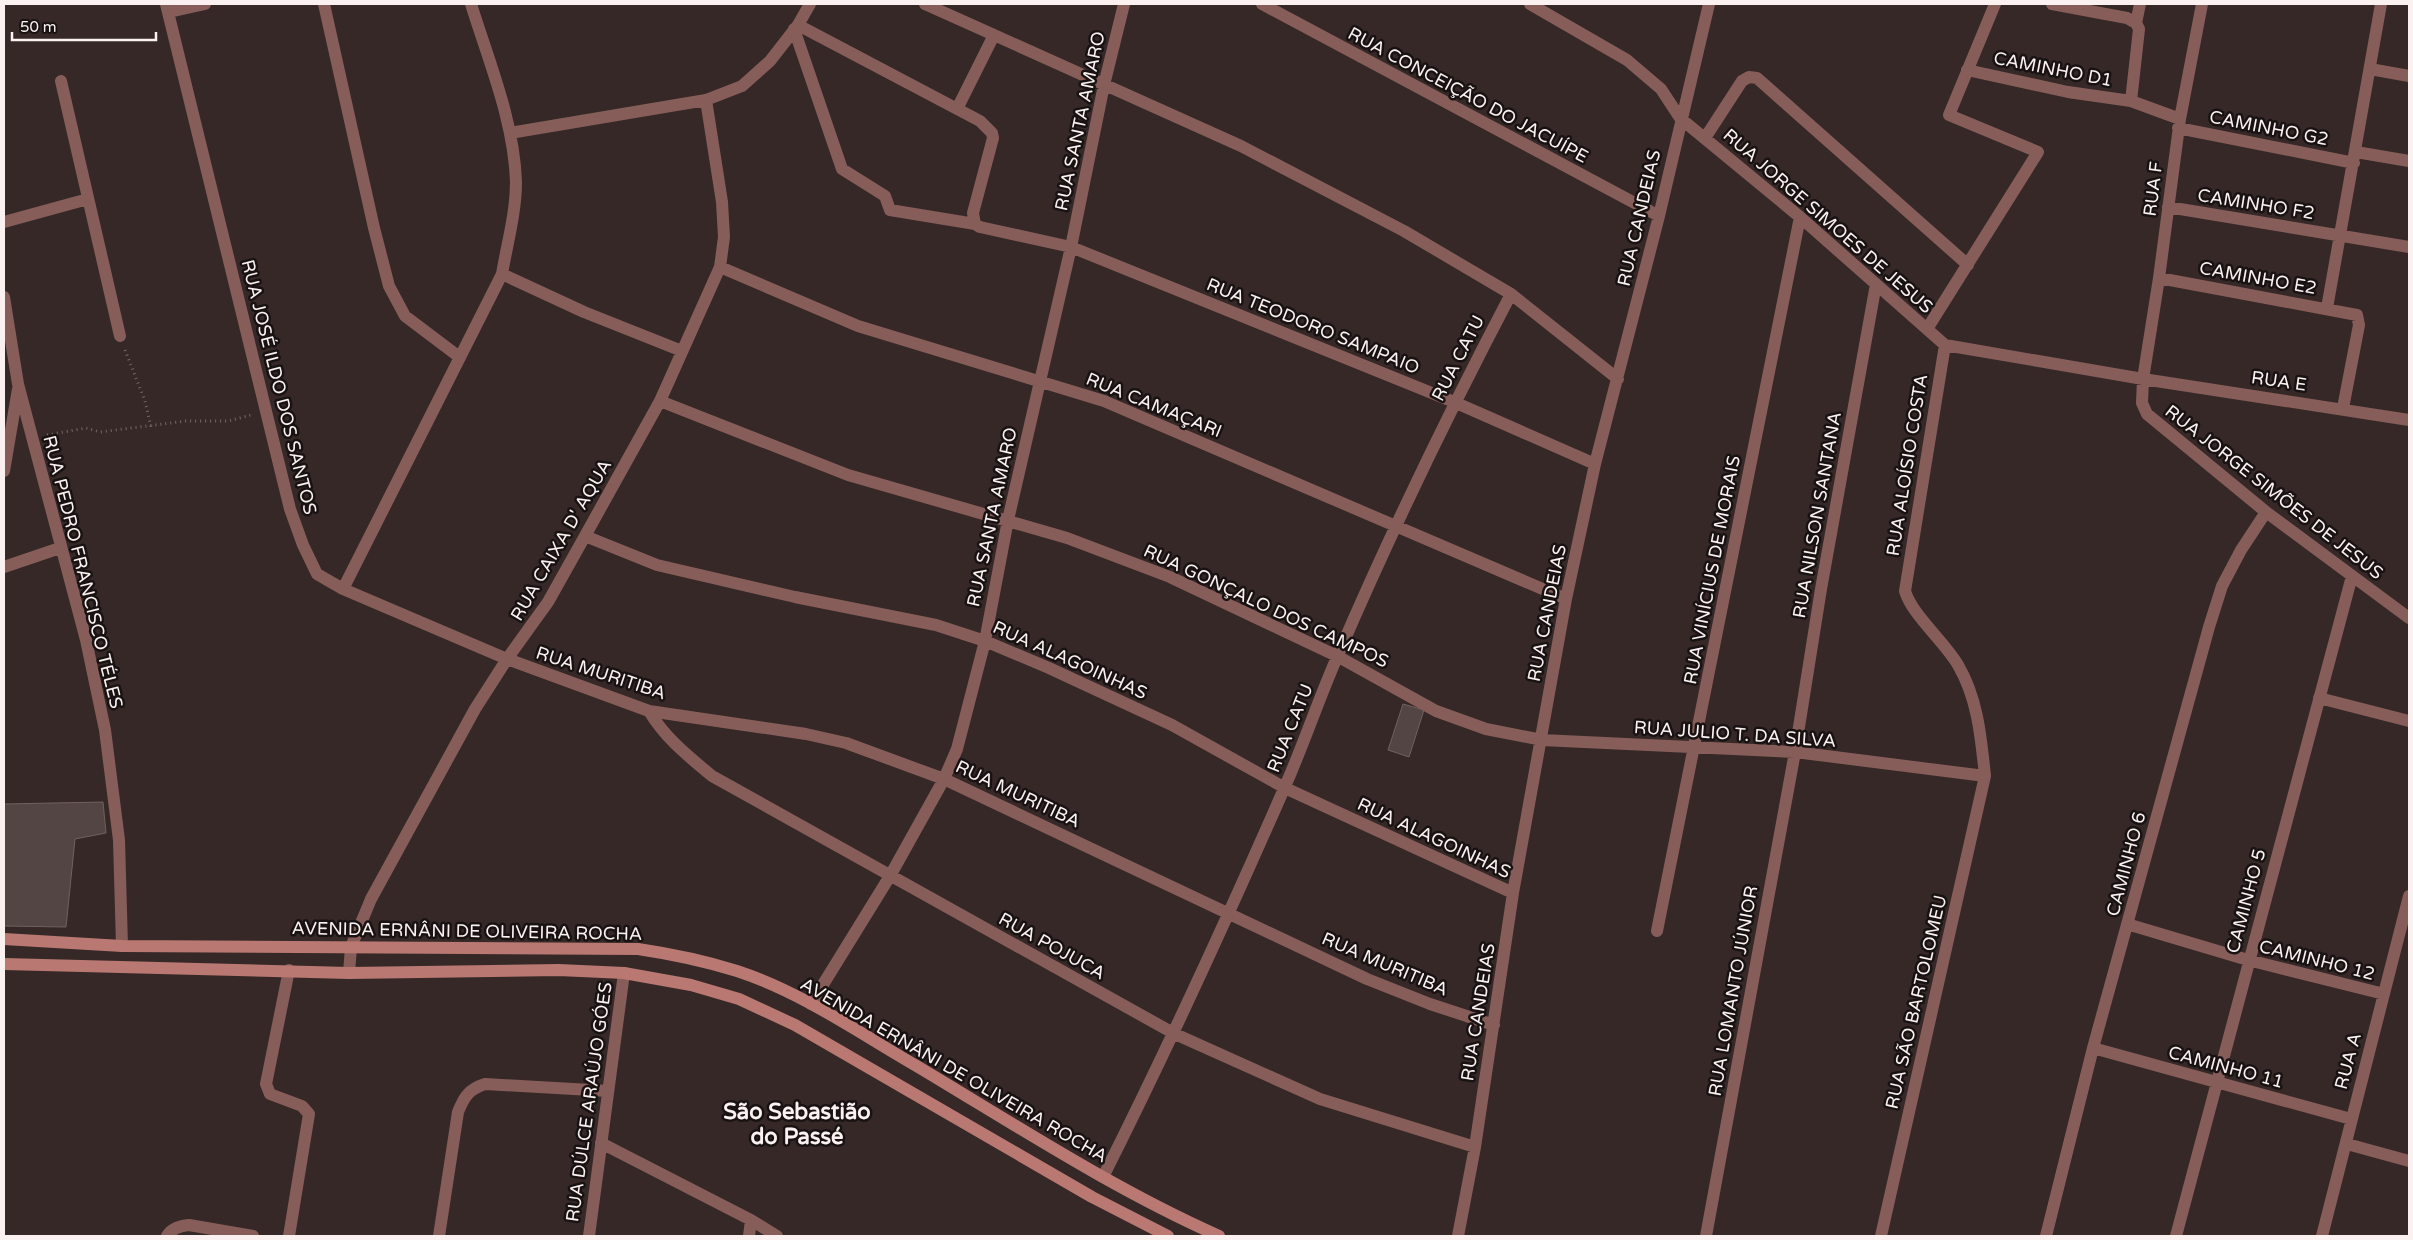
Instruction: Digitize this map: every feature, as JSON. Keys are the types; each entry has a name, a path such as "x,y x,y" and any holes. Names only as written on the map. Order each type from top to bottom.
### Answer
{"main road":[{"name":"AVENIDA ERNÂNI DE OLIVEIRA ROCHA","path":"4,939 122,946 638,949 682,956 739,972 811,1004 1103,1177 1186,1222 1219,1236"},
{"path":"4,964 92,968 289,970 349,973 548,970 624,972 691,985 730,996 787,1021 1092,1197 1168,1236"}],"street":[{"path":"167,8 205,4"},
{"path":"324,4 374,228 390,286 405,316 458,356"},
{"path":"343,589 458,356 502,274 512,223 516,183 510,133 471,4"},
{"path":"510,133 706,100 742,86 770,61 796,27 810,4"},
{"name":"RUA SANTA AMARO","path":"811,1004 890,876 944,779 957,749 985,641 1008,520 1038,382 1071,247 1104,85 1124,4"},
{"name":"RUA CONCEIÇÃO DO JACUÍPE","path":"1262,4 1659,216"},
{"name":"RUA JORGE SIMOES DE JESUS","path":"1530,4 1626,60 1660,89 1680,118 1800,217 1944,345"},
{"name":"RUA CANDEIAS","path":"1458,1236 1475,1147 1513,893 1566,600 1595,464 1659,216 1680,118 1709,4"},
{"path":"1927,329 2038,152 1949,115 1995,4"},
{"path":"2052,4 2127,18 2136,23 2139,29 2131,102"},
{"path":"2136,23 2140,4"},
{"name":"RUA F","path":"2143,380 2159,278 2179,123 2202,4"},
{"path":"2327,308 2381,4"},
{"path":"931,5 1241,146 1404,231 1510,294 1618,379"},
{"name":"RUA JOSÉ ILDO DOS SANTOS","path":"167,8 290,509 303,545 317,574 343,589 507,659"},
{"path":"796,27 980,121 992,132 993,138 973,213 975,224"},
{"name":"RUA TEODORO SAMPAIO","path":"796,27 842,169 885,196 890,210 975,224 1071,247 1454,402 1595,464"},
{"path":"957,109 994,35"},
{"path":"2370,69 2409,76"},
{"name":"CAMINHO D1","path":"1967,70 2068,92 2148,106 2179,123"},
{"path":"1705,138 1742,81 1749,77 1757,78 1968,265"},
{"path":"61,81 120,336"},
{"name":"RUA CAIXA D' AQUA","path":"349,973 351,947 371,898 475,709 507,659 548,602 586,536 660,401 720,267 724,237 722,202 706,100"},
{"name":"CAMINHO G2","path":"2179,123 2355,157 2409,161"},
{"path":"4,222 88,199"},
{"name":"CAMINHO F2","path":"2168,207 2409,247"},
{"name":"RUA VINÍCIUS DE MORAIS","path":"1657,930 1800,217"},
{"name":"RUA CAMAÇARI","path":"720,267 858,326 1104,401 1566,600"},
{"path":"502,274 584,312 682,351"},
{"name":"CAMINHO E2","path":"2159,278 2350,312 2357,315 2359,325 2343,408"},
{"name":"RUA NILSON SANTANA","path":"1794,752 1821,589 1876,284"},
{"name":"RUA CATU","path":"1103,1177 1175,1034 1285,788 1337,656 1396,526 1454,402 1510,294"},
{"name":"RUA PEDRO FRANCISCO TÉLES","path":"4,305 18,384 60,548 86,640 105,730 119,840 122,946"},
{"path":"1944,345 2143,380"},
{"name":"RUA ALOÍSIO COSTA","path":"1944,345 1905,591 1913,609 1938,636 1959,666 1974,702 1985,776"},
{"name":"RUA E","path":"2143,380 2343,408 2409,420"},
{"name":"RUA JORGE SIMÕES DE JESUS","path":"2143,380 2142,403 2147,414 2266,512 2409,618"},
{"path":"4,471 18,384"},
{"name":"RUA GONÇALO DOS CAMPOS","path":"660,401 848,475 1067,538 1170,577 1337,656 1436,711 1486,729 1542,740"},
{"name":"CAMINHO 6","path":"2046,1236 2093,1048 2222,586 2241,550 2266,512"},
{"name":"RUA ALAGOINHAS","path":"586,536 657,565 794,597 936,625 985,641 1049,668 1172,726 1285,788 1513,893"},
{"path":"4,567 60,548"},
{"name":"CAMINHO 5","path":"2176,1236 2248,960 2352,576"},
{"name":"RUA MURITIBA","path":"507,659 649,711 806,734 846,743 944,779 1229,912 1367,979 1430,1004 1494,1025"},
{"path":"2319,698 2409,721"},
{"name":"RUA POJUCA","path":"649,711 661,731 682,752 712,776 1175,1034 1320,1099 1475,1147"},
{"name":"RUA JULIO T. DA SILVA","path":"1542,740 1794,752 1985,776"},
{"name":"RUA LOMANTO JÚNIOR","path":"1706,1236 1794,752"},
{"name":"RUA SÃO BARTOLOMEU","path":"1881,1236 1985,776"},
{"name":"RUA A","path":"2322,1236 2384,994 2406,920 2409,896"},
{"name":"CAMINHO 12","path":"2127,924 2248,960 2384,994"},
{"path":"289,970 266,1084 270,1094 302,1106 309,1114 289,1236"},
{"name":"RUA DÚLCE ARAÚJO GÓES","path":"589,1236 624,972"},
{"name":"CAMINHO 11","path":"2093,1048 2351,1119"},
{"path":"439,1236 458,1112 464,1098 473,1088 484,1084 608,1091"},
{"path":"601,1143 751,1220 777,1236"},
{"path":"2347,1144 2409,1161"},
{"path":"749,1236 751,1220"},
{"path":"167,1236 170,1231 180,1226 189,1225 253,1236"}],"path":[{"path":"120,336 144,401 151,427"},
{"path":"32,438 86,428 100,432 186,422 228,421 266,411"}],"building":[{"path":"1403,704 1424,710 1409,757 1388,750"},
{"path":"103,802 106,833 75,839 66,927 4,926 4,804"}],"district":[{"name":"São Sebastião do Passé","path":"797,1124"}]}
